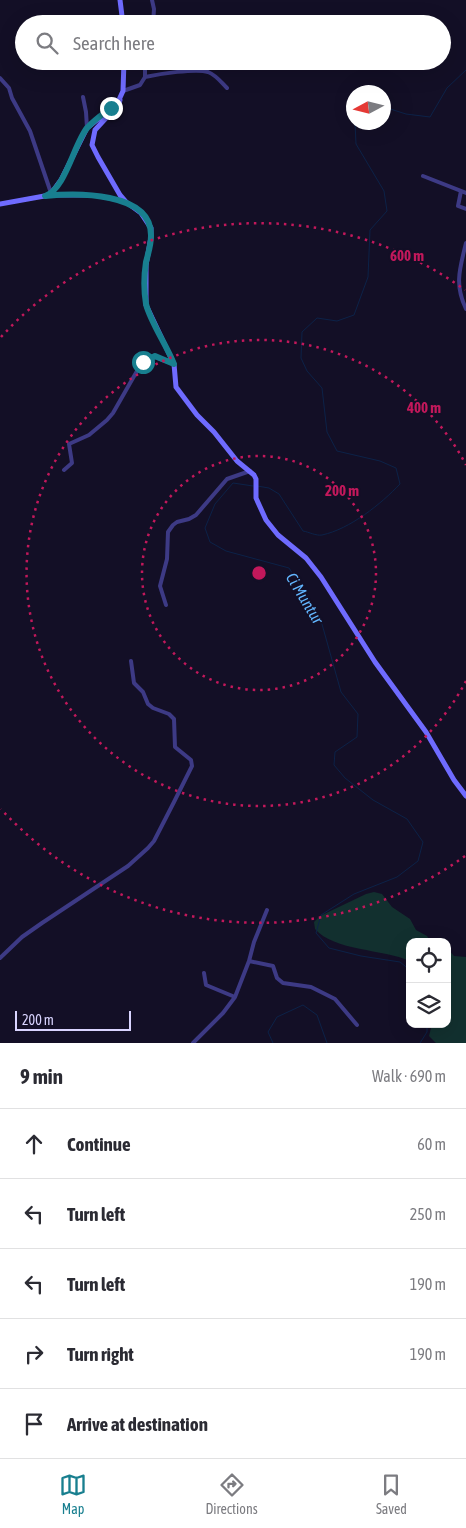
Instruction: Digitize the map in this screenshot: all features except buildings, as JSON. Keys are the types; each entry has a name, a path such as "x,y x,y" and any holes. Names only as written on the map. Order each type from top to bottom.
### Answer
{"main road":[{"path":"120,0 122,15"},
{"path":"124,70 123,91 119,104 95,130 92,145 120,195 126,202 141,212 150,228 151,237 146,265 146,305 174,364 175,385 181,395 237,461 250,471 256,479 256,498 266,520 278,535 306,558 322,577 376,662 426,732 454,780 466,796"},
{"path":"0,204 52,193 61,180 87,128 120,100"}],"street":[{"path":"152,0 154,15"},
{"path":"123,91 139,87 145,77 145,70"},
{"path":"145,77 178,72 206,72 216,77 227,88"},
{"path":"0,78 9,88 12,98 30,131 52,193"},
{"path":"83,97 87,128"},
{"path":"423,176 464,192 458,206 466,209"},
{"path":"45,196 97,196 126,202"},
{"path":"466,243 458,281 461,298 466,309"},
{"path":"64,470 72,463 69,444 89,435 106,420 113,412 141,364 155,356 174,364"},
{"path":"166,605 160,586 167,559 167,539 171,527 177,522 196,515 227,479 250,471"},
{"path":"0,958 42,923 128,866 148,848 154,841 192,766 191,760 175,747 174,719 148,704 143,692 134,683 131,661"},
{"path":"193,1043 223,1013 235,997 267,910"},
{"path":"249,961 273,966 278,978 283,983 309,986 331,996 338,1001 357,1025"},
{"path":"204,973 206,985 235,997"}],"green space":[{"path":"374,892 382,894 392,907 410,919 416,930 428,938 406,938 406,960 334,942 315,929 314,922 320,916"},
{"path":"451,953 454,956 466,957 466,1043 436,1043 429,1036 431,1028 451,1028"}],"waterway":[{"name":"Ci Muntur","path":"391,109 406,114 430,117 447,88 466,70"},
{"name":"Ci Muntur","path":"257,486 269,488 279,494 303,531 322,535 354,522 384,500 400,484 396,468 380,461 337,451 327,432 322,388 307,371 301,358 302,332 317,318 337,321 354,315 368,277 370,230 387,211 384,191 356,144 355,130"},
{"name":"Ci Muntur","path":"253,486 233,483 215,504 205,528 210,542 226,551 289,568 320,617 341,692 358,714 357,737 335,752 334,765 345,778 373,800 407,819 423,842 418,861 397,877 354,894 321,915 316,933 329,948 361,956 400,962 406,967"},
{"name":"Ci Muntur","path":"273,1043 268,1032 277,1017 303,1005 317,1015 327,1043"},
{"name":"Ci Muntur","path":"420,1043 427,1032 427,1028"}],"route":[{"path":"111,108 87,128 58,185 50,195 45,196 97,196 112,198 126,202 143,214 150,228 151,237 146,265 146,305 174,364 155,356 143,362"}]}
